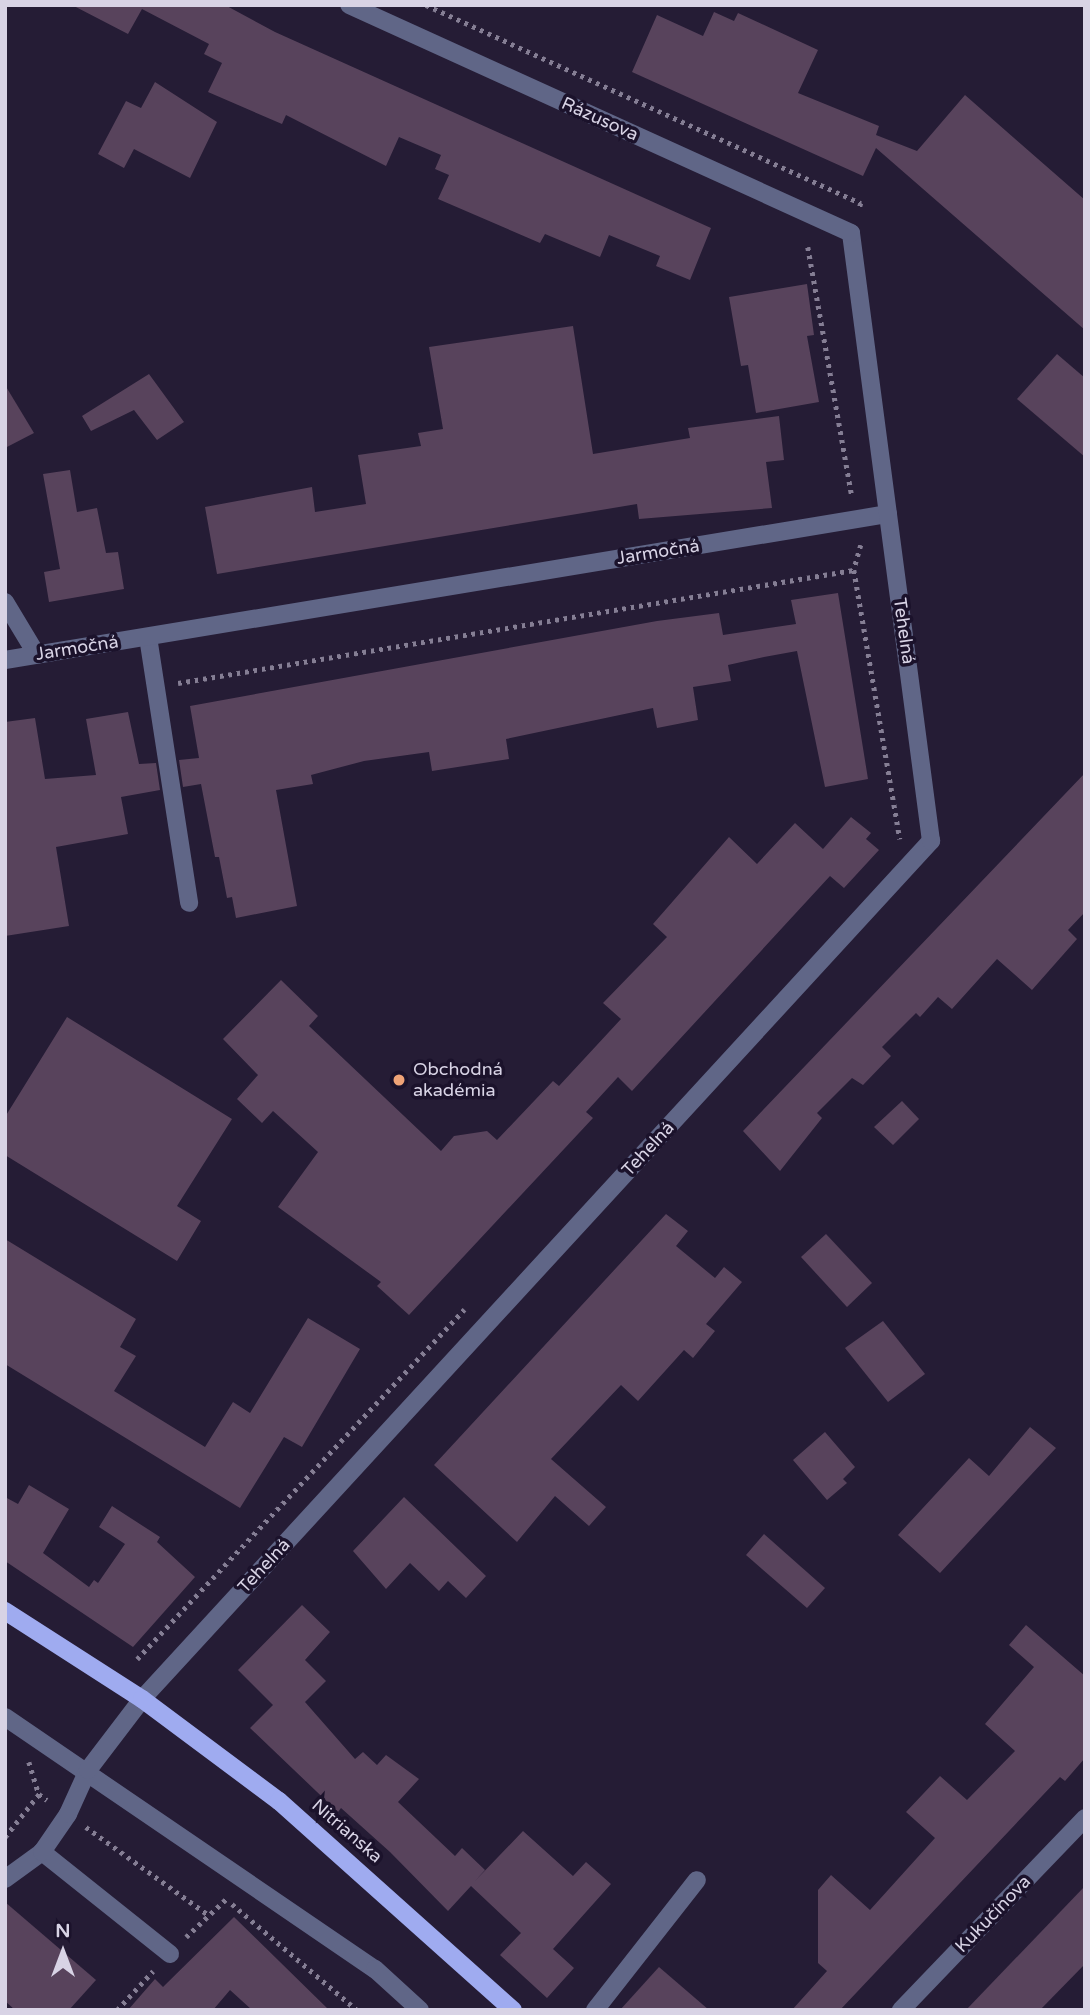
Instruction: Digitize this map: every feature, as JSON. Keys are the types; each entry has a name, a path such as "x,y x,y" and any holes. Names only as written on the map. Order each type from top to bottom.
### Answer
{"main road":[{"name":"Nitrianska","path":"5,1611 142,1699 279,1801 513,2010"}],"street":[{"name":"Rázusova","path":"349,5 852,233"},
{"path":"852,233 888,514"},
{"name":"Jarmočná","path":"5,660 888,514"},
{"name":"Tehelná","path":"142,1699 932,841 888,514"},
{"path":"5,602 37,655"},
{"path":"148,637 189,902"},
{"path":"5,1879 42,1852 68,1814 88,1770 142,1699"},
{"path":"5,1717 88,1770 375,1969 420,2010"},
{"name":"Kukučínova","path":"901,2010 1085,1818"},
{"path":"42,1852 170,1954"},
{"path":"595,2010 697,1880"}],"path":[{"path":"426,5 861,203 852,233"},
{"path":"808,247 853,498"},
{"path":"861,545 853,570 901,841 891,851"},
{"path":"156,687 853,570"},
{"path":"137,1659 469,1304"},
{"path":"27,1756 39,1794 60,1808"},
{"path":"5,1837 39,1794"},
{"path":"82,1824 207,1914"},
{"path":"117,2010 224,1897 357,2010"}],"building":[{"path":"72,5 225,5 275,32 711,228 690,280 656,266 660,256 609,235 600,257 545,234 540,243 438,199 449,175 435,169 441,155 399,137 386,166 286,115 282,124 208,92 222,63 204,54 209,44 142,9 128,34"},
{"path":"714,12 734,21 738,13 818,50 798,93 879,126 876,135 917,151 965,95 1085,200 1085,330 876,148 863,176 632,72 657,15 703,36"},
{"path":"155,82 217,122 190,178 134,149 124,168 98,154 126,101 141,108"},
{"path":"807,284 814,335 807,336 819,402 756,413 748,365 741,366 729,297"},
{"path":"573,326 593,454 690,438 688,428 779,416 784,460 766,462 772,508 639,519 637,504 217,574 205,507 312,487 315,512 366,504 358,455 421,446 418,433 443,429 429,347"},
{"path":"1057,354 1085,378 1085,457 1017,399"},
{"path":"149,374 184,422 157,440 134,410 91,431 82,416"},
{"path":"5,385 34,433 5,448"},
{"path":"70,470 77,512 97,508 106,553 118,552 124,589 49,602 44,572 60,569 43,474"},
{"path":"838,593 868,779 825,787 797,651 764,657 728,665 731,681 693,687 698,720 657,728 653,708 506,739 509,759 432,771 429,752 364,761 311,775 313,784 276,790 297,906 236,918 232,897 227,898 219,857 215,857 201,784 183,787 179,760 199,758 190,706 657,621 719,613 723,635 796,624 791,600"},
{"path":"128,712 139,764 156,763 160,790 121,797 128,834 56,847 69,926 5,936 5,722 35,718 45,779 96,775 86,719"},
{"path":"1085,773 1085,912 1068,930 1077,939 1032,990 997,959 952,1009 938,997 920,1017 916,1013 882,1047 891,1056 863,1085 852,1078 817,1113 822,1118 780,1171 743,1131"},
{"path":"851,817 871,833 866,839 879,850 844,888 830,876 632,1091 618,1077 586,1112 593,1118 409,1315 377,1286 381,1282 278,1207 318,1152 273,1111 262,1123 237,1099 258,1075 223,1039 281,980 318,1016 309,1026 441,1151 454,1136 487,1131 497,1140 553,1081 559,1086 621,1019 603,1003 667,937 653,924 729,837 757,864 795,823 823,849"},
{"path":"67,1017 232,1119 177,1206 201,1221 177,1261 5,1155 5,1117"},
{"path":"902,1101 919,1119 893,1145 874,1127"},
{"path":"666,1214 688,1231 676,1246 715,1278 724,1267 742,1282 706,1324 715,1331 693,1358 684,1350 638,1401 621,1385 551,1459 606,1507 589,1526 555,1496 517,1542 434,1465"},
{"path":"826,1234 872,1283 847,1307 801,1257"},
{"path":"5,1239 136,1319 120,1347 136,1356 114,1391 205,1447 233,1402 250,1413 308,1318 360,1349 302,1447 284,1437 240,1508 5,1364"},
{"path":"883,1321 925,1374 888,1402 845,1348"},
{"path":"1030,1427 1056,1448 940,1573 898,1535 969,1458 989,1476"},
{"path":"825,1432 855,1467 843,1479 847,1483 827,1500 793,1460"},
{"path":"29,1485 69,1509 43,1553 89,1587 94,1580 98,1583 125,1544 99,1527 112,1506 160,1537 157,1542 195,1577 133,1647 5,1561 5,1497 18,1504"},
{"path":"404,1497 486,1576 466,1598 448,1581 439,1591 410,1563 386,1589 353,1551"},
{"path":"764,1534 825,1588 807,1608 746,1555"},
{"path":"302,1605 330,1632 305,1660 326,1681 305,1702 355,1759 363,1752 377,1765 386,1755 419,1779 398,1802 455,1856 462,1848 485,1870 475,1881 523,1831 573,1876 586,1862 611,1884 553,1949 574,1968 547,1998 500,1955 521,1933 471,1886 448,1911 390,1852 341,1808 338,1812 250,1728 273,1705 238,1670"},
{"path":"1026,1625 1085,1676 1085,1758 1065,1781 1060,1777 840,2010 792,2010 827,1971 818,1963 818,1890 831,1875 870,1910 935,1838 906,1812 940,1776 967,1800 1015,1751 985,1724 1034,1667 1009,1645"},
{"path":"1085,1886 1085,1964 1040,2010 966,2010"},
{"path":"5,1902 96,1980 69,2010 15,2010 5,2001"},
{"path":"234,1917 329,2010 252,2010 230,1990 213,2010 128,2010 155,1979 163,1987"},
{"path":"659,1967 709,2010 620,2010"}],"place":[{"name":"Obchodná akadémia","path":"399,1080"}]}
